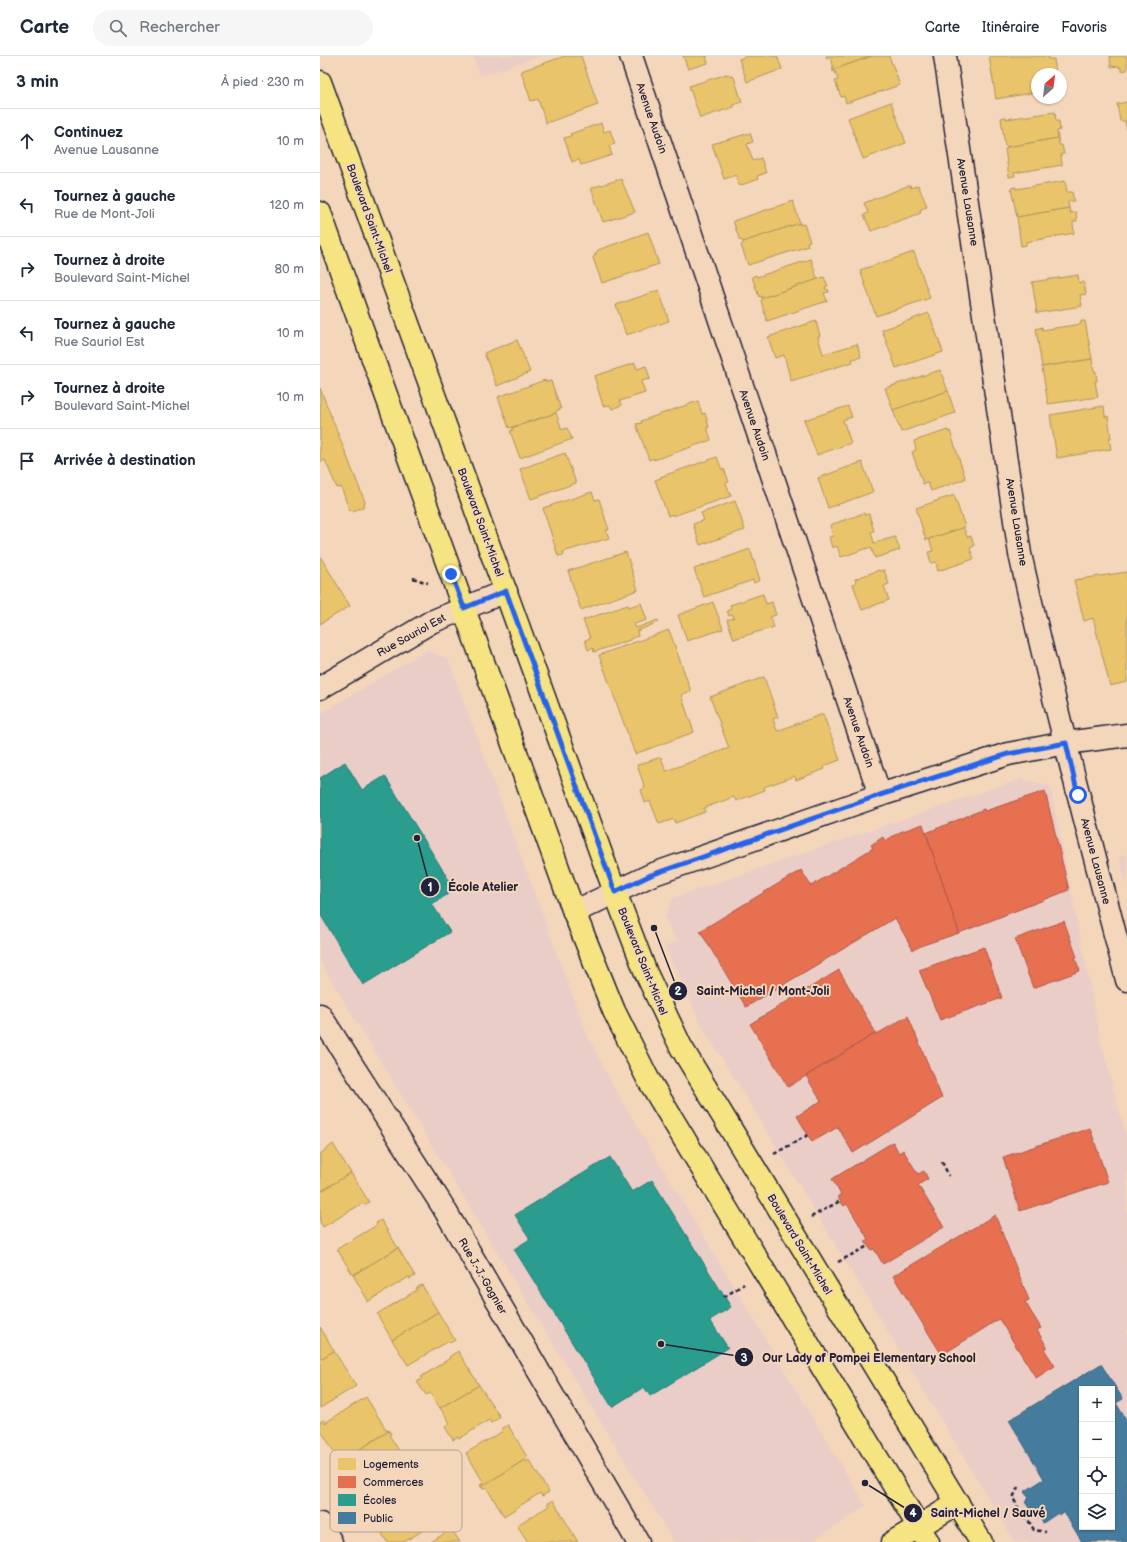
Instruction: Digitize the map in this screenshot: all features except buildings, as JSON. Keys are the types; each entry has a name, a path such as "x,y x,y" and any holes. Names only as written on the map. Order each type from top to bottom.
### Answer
{"main road":[{"name":"Boulevard Saint-Michel","path":"320,82 615,892 646,973 681,1046 981,1542"},
{"path":"320,213 574,912 614,1011 645,1074 923,1534"},
{"path":"893,1542 923,1534 958,1503"}],"street":[{"name":"Avenue Audoin","path":"631,56 880,795"},
{"name":"Avenue Lausanne","path":"945,56 1020,554 1066,743 1127,980"},
{"name":"Rue Sauriol Est","path":"320,688 438,618 506,591"},
{"path":"574,912 651,875 880,795 1008,754 1066,743 1127,735"},
{"name":"Rue J.-J.-Gagnier","path":"320,1015 442,1205 638,1542"},
{"path":"320,1524 331,1542"}],"path":[{"path":"413,578 428,583"},
{"path":"773,1154 808,1135"},
{"path":"942,1162 949,1176"},
{"path":"811,1217 840,1201"},
{"path":"838,1262 868,1246"},
{"path":"724,1296 745,1284"},
{"path":"1018,1487 1013,1498 1019,1509 1020,1516 1027,1518 1034,1530 1046,1532"}],"shaded area":[{"path":"473,56 541,56 480,76"},
{"path":"427,650 448,659 587,1035 613,1086 866,1506 811,1542 674,1542 320,962 320,714"},
{"path":"1021,779 1050,786 1102,1047 1127,1138 1127,1542 1015,1542 737,1082 703,1029 665,947 677,941 665,917 673,898"},
{"path":"1127,855 1127,886 1119,856"}],"place":[{"name":"École Atelier","path":"417,838"},
{"name":"Saint-Michel / Mont-Joli","path":"654,928"},
{"name":"Our Lady of Pompei Elementary School","path":"661,1344"},
{"name":"Saint-Michel / Sauvé","path":"865,1483"}],"route":[{"path":"451,574 464,608 506,591 615,892 651,875 880,795 1008,754 1066,743 1078,795"}]}
